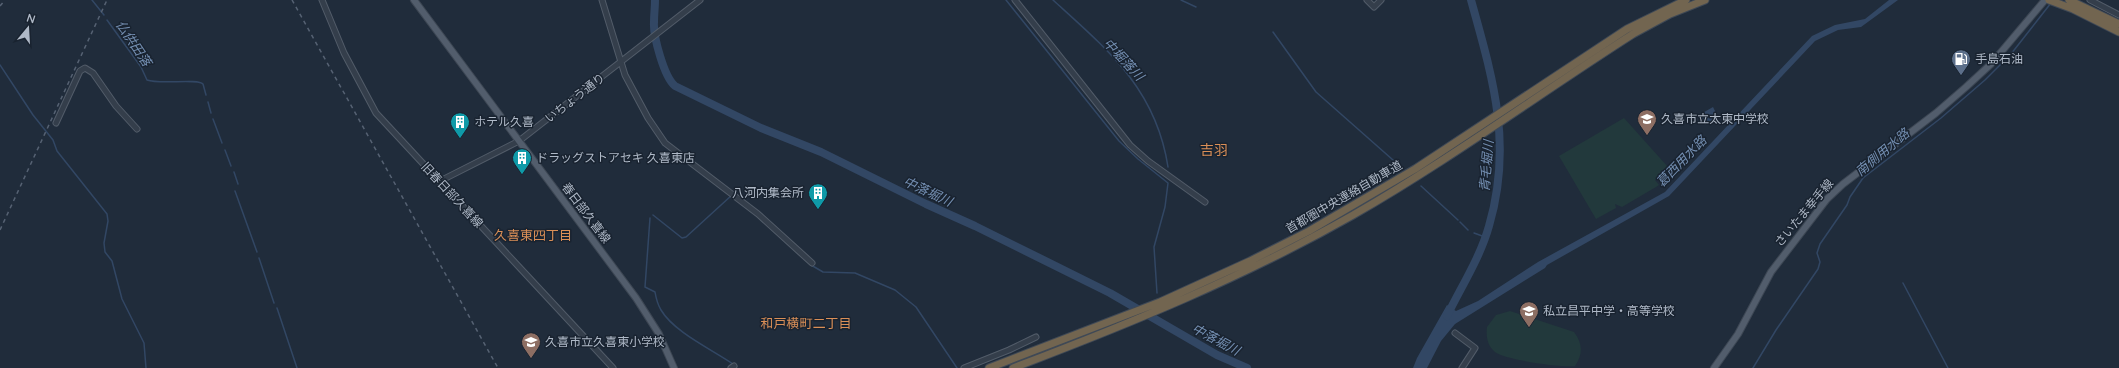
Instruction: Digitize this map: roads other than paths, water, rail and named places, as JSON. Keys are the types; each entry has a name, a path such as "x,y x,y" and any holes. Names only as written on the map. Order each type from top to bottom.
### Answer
{"highway":[{"name":"首都圏中央連絡自動車道","path":"989,368 1160,302 1250,261 1309,231 1415,169 1627,29 1686,0"},
{"name":"首都圏中央連絡自動車道","path":"1013,368 1140,320 1294,247 1352,216 1420,175 1633,34 1670,14 1705,0"},
{"path":"2049,0 2073,9 2119,32"},
{"path":"2069,0 2119,24"}],"main road":[{"name":"春日部久喜線","path":"414,0 636,298 658,334 674,368"},
{"name":"さいたま幸手線","path":"1714,368 1738,334 1771,272 1827,199 1843,184 1936,113 1966,87 1991,64 2045,0"}],"street":[{"name":"旧春日部久喜線","path":"322,0 344,53 372,105 440,181 613,368"},
{"path":"602,0 620,62 626,77 648,118 665,143 756,213 812,263"},
{"name":"いちょう通り","path":"440,181 520,141 700,0"},
{"path":"1015,0 1130,144 1148,161 1205,202"},
{"path":"1367,0 1374,7 1381,0"},
{"path":"2090,0 2119,15"},
{"path":"56,123 80,72 85,68 93,73 116,106 137,129"},
{"path":"1455,333 1475,348 1462,368"},
{"path":"964,368 1009,350 1036,337"}],"water":[{"path":"1889,0 1898,0 1861,27 1838,30 1815,41 1669,196 1547,265 1545,268 1455,324 1441,341 1427,368 1413,368 1417,358 1447,305 1456,311 1478,301 1538,262 1665,192 1812,36 1835,25 1865,19"},
{"path":"1713,107 1718,117 1705,125 1699,115"}],"waterway":[{"name":"仏供田落","path":"92,0 104,15"},
{"name":"中落堀川","path":"655,0 654,28 657,46 667,74 675,86 761,128 821,152 926,204 975,226 1110,293 1217,355 1247,368"},
{"path":"1006,0 1119,141 1138,159 1168,183 1165,207 1154,247 1157,293"},
{"name":"中堀落川","path":"1053,0 1110,54 1127,73 1141,93 1153,115 1162,139 1168,167"},
{"path":"1181,0 1196,7"},
{"name":"青毛堀川","path":"1447,316 1481,249 1485,238 1496,196 1499,167 1500,139 1493,85 1471,0"},
{"name":"南側用水路","path":"1753,368 1776,330 1818,269 1820,262 1817,253 1820,244 1847,205 1850,197 1863,178 1941,118 1985,80 2011,54 2051,3"},
{"name":"仏供田落","path":"107,20 141,67 147,80 161,82 199,82 203,84 206,95"},
{"path":"1273,32 1316,92 1393,160"},
{"path":"0,65 33,115 53,140 57,151 107,214 108,221 104,243 105,252 112,261 122,299 144,343 146,368"},
{"name":"仏供田落","path":"208,102 211,113"},
{"name":"仏供田落","path":"213,119 222,143"},
{"name":"仏供田落","path":"225,150 231,166"},
{"name":"仏供田落","path":"234,172 238,184"},
{"path":"1421,186 1458,220"},
{"name":"仏供田落","path":"235,191 257,252"},
{"path":"653,215 682,238 686,237 732,195"},
{"path":"650,218 645,287 655,292 661,310 675,326 694,340 733,364"},
{"path":"1460,222 1468,230"},
{"path":"1474,233 1485,237"},
{"name":"仏供田落","path":"259,258 274,303"},
{"path":"811,265 823,272 855,273 895,290 916,307 957,368"},
{"path":"1903,283 1948,368"},
{"name":"仏供田落","path":"277,308 297,368"}],"railway":[{"path":"0,6 5,0"},
{"path":"0,230 107,0"},
{"path":"292,0 498,368"}],"place":[{"name":"手島石油","path":"1961,76"},
{"name":"久喜市立太東中学校","path":"1647,136"},
{"name":"ホテル久喜","path":"460,139"},
{"name":"ドラッグストアセキ 久喜東店","path":"522,175"},
{"name":"八河内集会所","path":"818,210"},
{"name":"私立昌平中学・高等学校","path":"1529,328"},
{"name":"久喜市立久喜東小学校","path":"531,359"}],"district":[{"name":"吉羽","path":"1214,150"},
{"name":"久喜東四丁目","path":"533,235"},
{"name":"和戸横町二丁目","path":"806,323"}],"water label":[{"name":"葛西用水路","path":"1681,161"}]}
